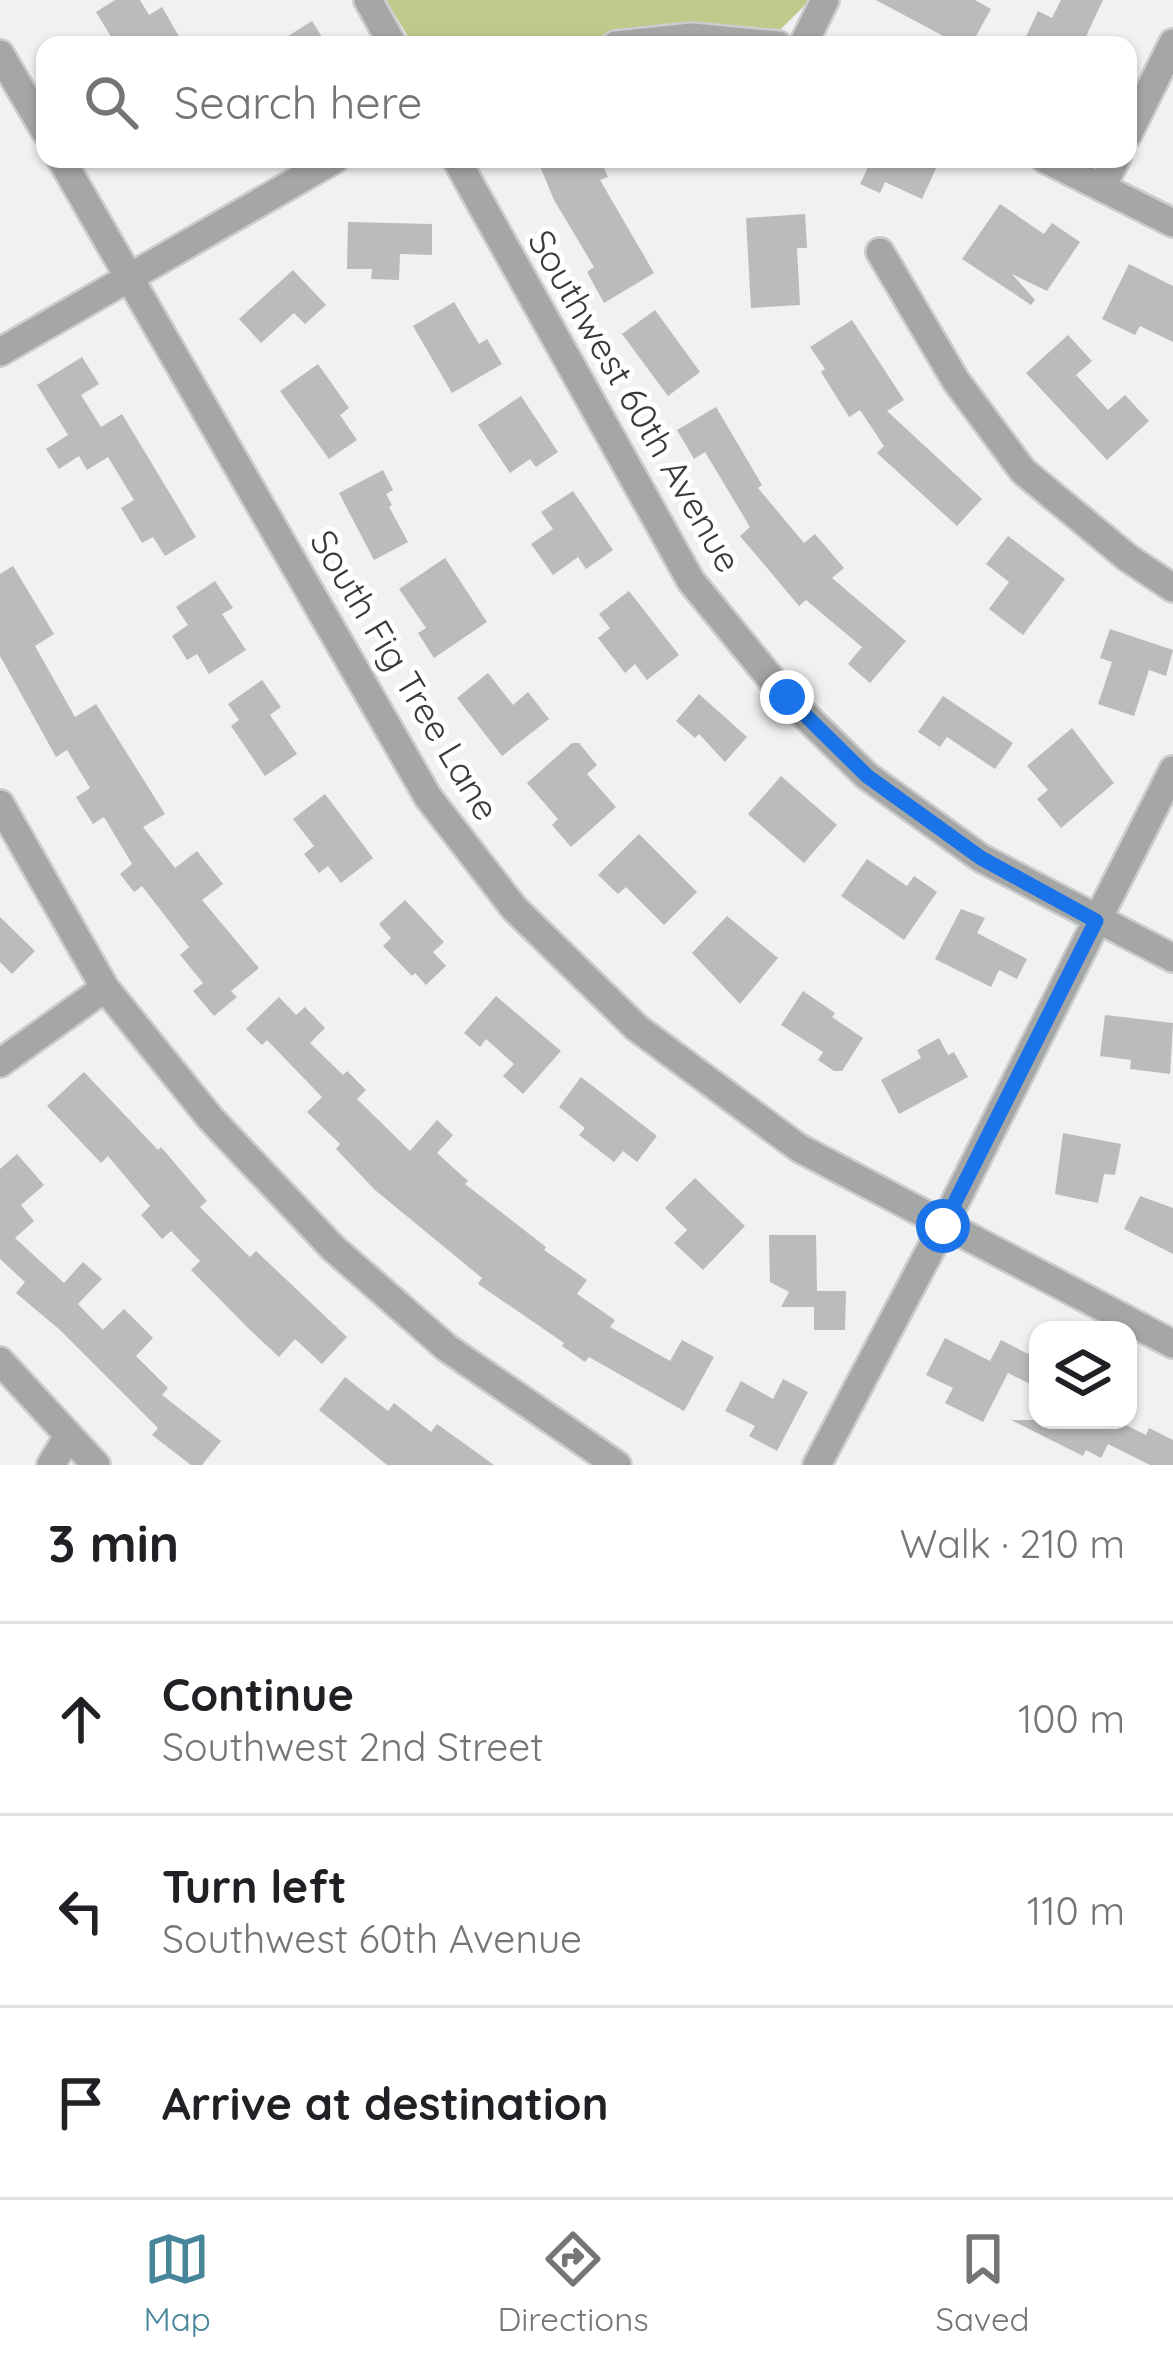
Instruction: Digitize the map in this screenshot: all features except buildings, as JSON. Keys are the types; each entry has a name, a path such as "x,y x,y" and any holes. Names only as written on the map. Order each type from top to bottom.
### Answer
{"street":[{"path":"368,0 388,36"},
{"path":"807,36 825,0"},
{"path":"1137,116 1173,43"},
{"path":"0,54 36,116"},
{"name":"South Fig Tree Lane","path":"67,168 428,796 514,908 637,1028 799,1148 1173,1344"},
{"path":"0,352 319,168"},
{"name":"Southwest 60th Avenue","path":"461,168 691,581 787,697 867,776 981,858 1173,958"},
{"path":"1063,168 1173,223"},
{"path":"1102,187 1112,168"},
{"path":"880,252 956,381 1023,471 1128,559 1173,588"},
{"path":"817,1465 1173,770"},
{"path":"0,804 105,988 211,1119 333,1247 447,1348 617,1465"},
{"path":"0,1064 105,988"},
{"path":"0,1361 96,1465"},
{"path":"51,1465 67,1438"}],"green space":[{"path":"386,0 810,0 781,29 680,27 599,36 408,36"}],"route":[{"path":"787,697 867,776 981,858 1096,921 943,1226"}]}
